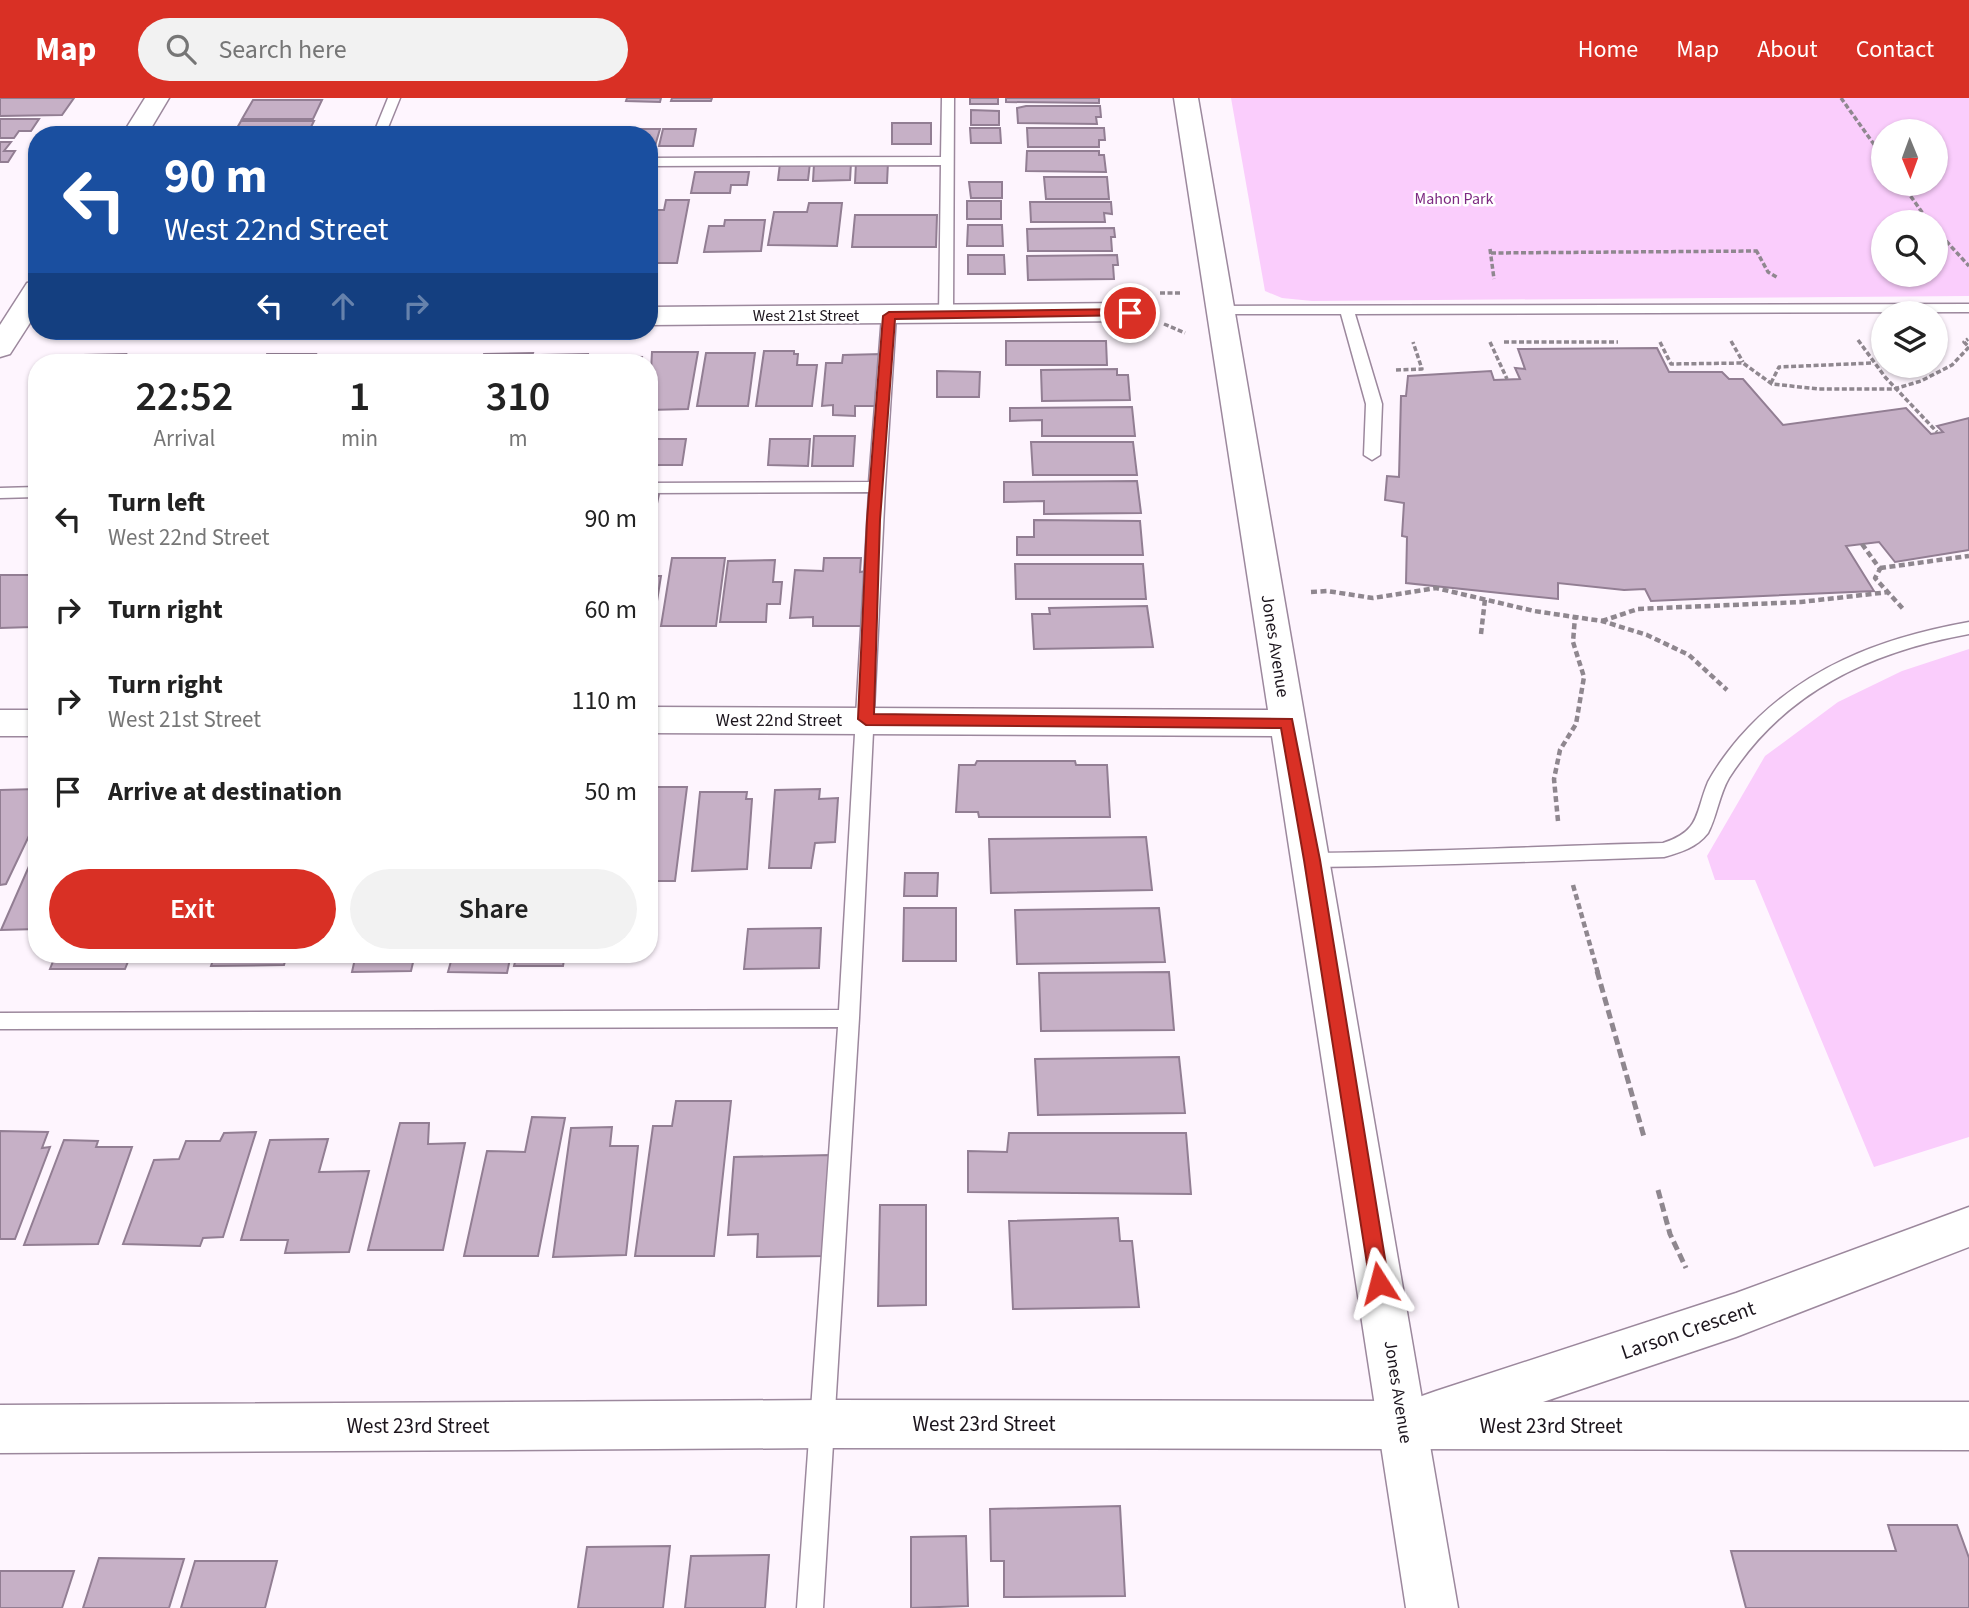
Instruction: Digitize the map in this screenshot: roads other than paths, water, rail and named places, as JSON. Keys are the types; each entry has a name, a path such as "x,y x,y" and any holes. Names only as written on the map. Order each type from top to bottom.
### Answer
{"street":[{"path":"140,126 157,98"},
{"name":"Jones Avenue","path":"1186,98 1432,1608"},
{"path":"0,348 28,303"},
{"name":"West 21st Street","path":"658,316 1130,313"},
{"name":"West 22nd Street","path":"658,720 1287,723"},
{"path":"0,723 28,723"},
{"name":"Larson Crescent","path":"1404,1425 1736,1315 1969,1227"},
{"name":"West 23rd Street","path":"0,1429 824,1424 1969,1426"}],"lane":[{"path":"383,126 394,98"},
{"path":"946,315 948,98"},
{"path":"658,162 947,162"},
{"path":"1220,310 1969,308"},
{"path":"1347,310 1374,404 1372,455"},
{"path":"810,1608 849,1018 877,487 889,316"},
{"path":"658,488 877,487"},
{"path":"0,493 28,492"},
{"path":"1312,860 1450,859 1483,855 1664,850 1691,840 1705,822 1719,779 1740,748 1770,714 1811,681 1891,645 1927,634 1969,628"},
{"path":"0,1021 849,1018"}],"park label":[{"name":"Mahon Park","path":"1454,199"}]}
